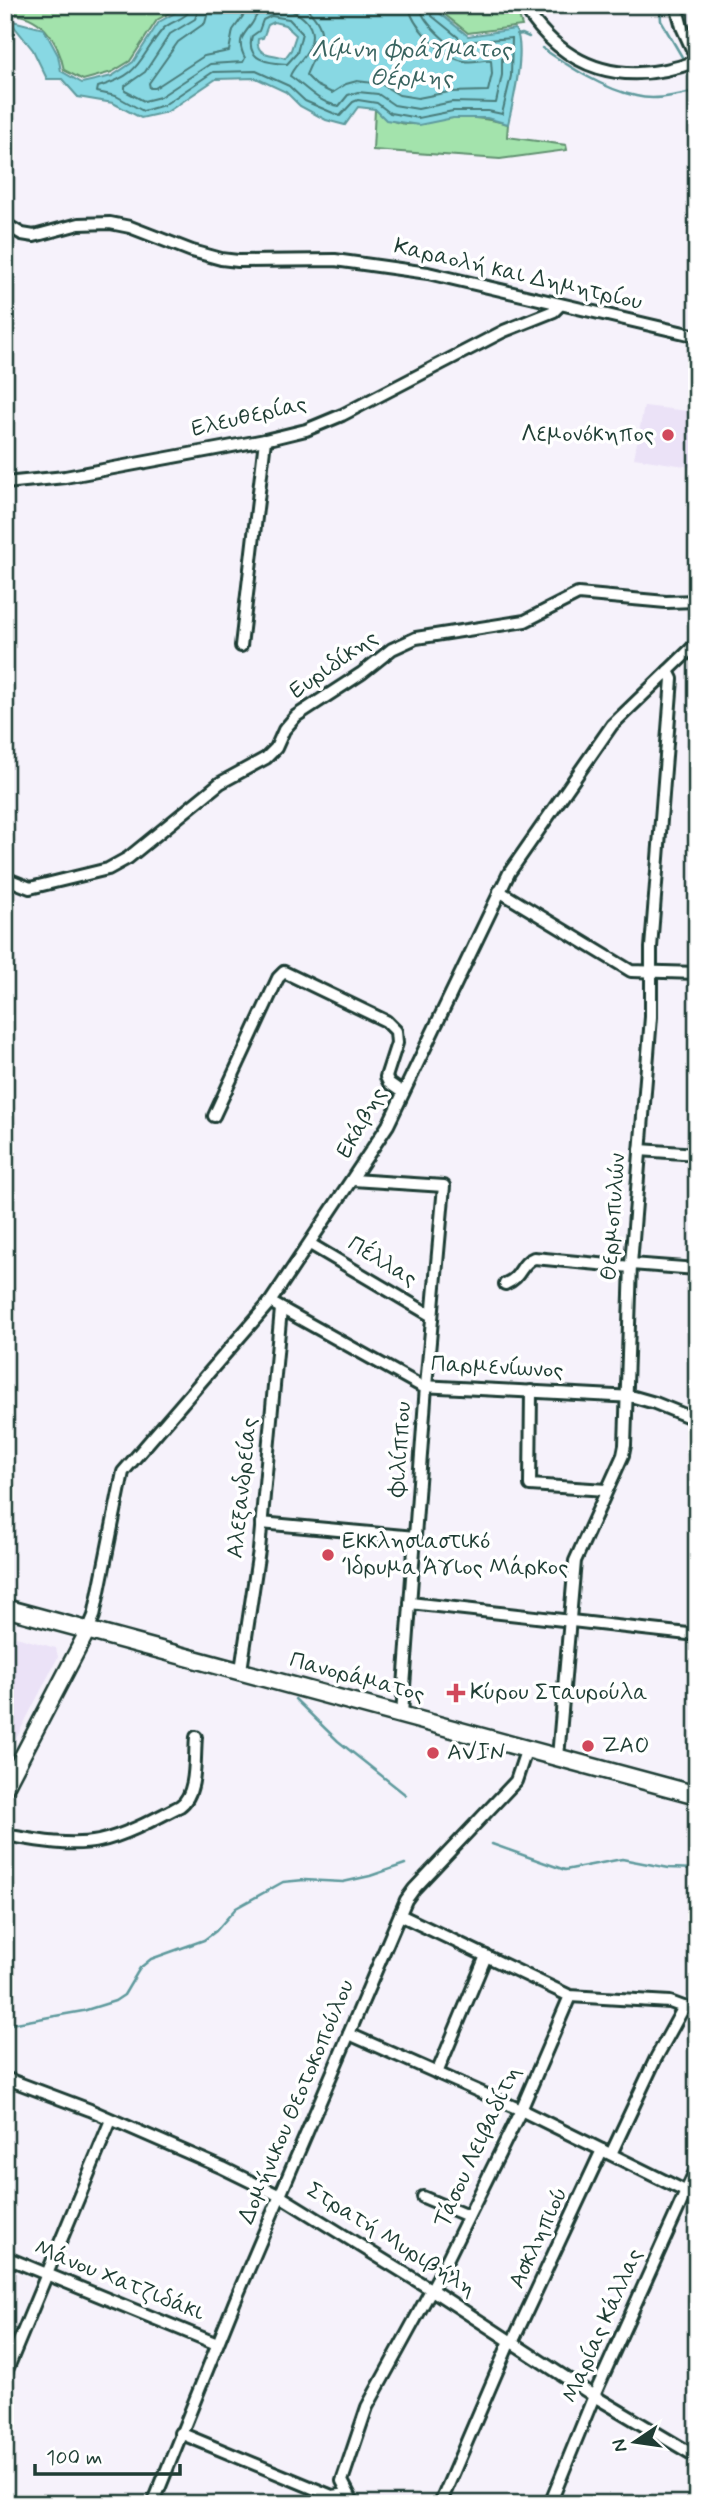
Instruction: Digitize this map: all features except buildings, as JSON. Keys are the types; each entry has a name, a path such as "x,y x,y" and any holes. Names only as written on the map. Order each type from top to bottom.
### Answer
{"main road":[{"name":"Πανοράματος","path":"5,1608 697,1794"}],"street":[{"path":"523,5 540,35 584,62 613,73 658,71 697,60 682,27 676,5"},
{"name":"Καραολή και Δημητρίου","path":"5,224 22,234 34,236 70,226 110,223 130,227 221,259 335,260 376,265 454,278 697,336"},
{"name":"Ελευθερίας","path":"5,483 65,477 265,440 323,423 504,331 554,311 560,304"},
{"path":"241,646 265,440"},
{"name":"Ευριδίκης","path":"5,878 30,888 108,869 128,858 220,783 266,758 276,748 284,730 296,716 362,673 393,649 416,638 525,621 578,594 666,602 697,601"},
{"name":"Εκάβης","path":"88,1630 94,1616 123,1472 270,1302 388,1125 509,873 612,725 697,643"},
{"name":"Θερμοπυλών","path":"558,1757 575,1561 624,1451 631,1265 671,679 668,671"},
{"path":"499,891 631,971 697,972"},
{"path":"214,1116 278,978 284,972 386,1021 396,1031 397,1043 386,1077 389,1083 403,1093"},
{"path":"640,1150 697,1154"},
{"name":"Φιλίππου","path":"353,1180 444,1186 402,1714"},
{"name":"Πέλλας","path":"310,1244 432,1316"},
{"path":"505,1284 516,1279 526,1263 534,1258 697,1269"},
{"name":"Παρμενίωνος","path":"270,1302 406,1379 426,1387 627,1396 655,1403 697,1420"},
{"name":"Αλεξανδρείας","path":"241,1670 261,1523 281,1309"},
{"path":"531,1391 530,1485 606,1490"},
{"path":"261,1523 415,1537"},
{"path":"410,1603 697,1635"},
{"path":"5,1789 88,1630"},
{"path":"5,1835 58,1842 94,1842 118,1835 180,1806 187,1800 191,1789 196,1737"},
{"name":"Δομήνικου Θεοτοκοπούλου","path":"153,2504 217,2344 400,1915 414,1889 516,1781 527,1748"},
{"path":"400,1915 570,1996 670,2002 697,2012"},
{"path":"437,2073 486,1956"},
{"name":"Τάσου Λειβαδίτη","path":"351,2499 342,2481 367,2407 432,2290 521,2110 570,1996"},
{"name":"Ασκληπιού","path":"440,2504 511,2342 684,2007"},
{"path":"349,2034 521,2110 697,2197"},
{"name":"Στρατή Μυριβήλη","path":"5,2078 223,2168 280,2196 432,2290 594,2396 697,2457"},
{"path":"5,2375 111,2120"},
{"name":"Μαρίας Κάλλας","path":"550,2504 594,2396 697,2166"},
{"path":"423,2197 468,2216"},
{"name":"Μάνου Χατζιδάκι","path":"5,2257 217,2344"},
{"path":"180,2433 332,2496 351,2499"}],"shaded area":[{"name":"Λεμονόκηπος","path":"644,406 697,412 697,468 634,458"},
{"path":"5,1634 56,1648 58,1657 5,1760"}],"green space":[{"path":"5,5 183,5 157,20 130,61 112,72 83,80 64,70 57,48 45,30 28,18 5,14"},
{"path":"436,5 516,5 522,26 468,33"},
{"path":"375,109 385,117 403,124 460,117 494,121 508,124 507,137 566,145 567,150 500,159 373,150"}],"water":[{"name":"Λίμνη Φράγματος Θέρμης","path":"189,5 434,5 437,11 468,36 515,29 520,48 516,89 508,124 487,118 453,118 419,125 386,120 375,109 358,107 345,125 326,120 300,106 286,92 256,78 216,79 167,112 141,118 113,103 78,97 62,79 47,79 33,50 9,20 44,29 58,55 61,71 82,83 112,76 133,62 159,22","holes":["274,22 285,25 296,35 285,58 262,52 258,39 263,38 268,25"]}],"waterway":[{"path":"660,5 661,21 685,62"},
{"path":"517,35 529,37"},
{"path":"542,48 587,76 624,93 651,98 697,91"},
{"path":"688,68 697,90"},
{"path":"295,1699 338,1741 406,1795"},
{"path":"492,1844 565,1870 622,1859 669,1868 697,1869"},
{"path":"5,2025 83,2011 115,2001 124,1995 140,1968 151,1959 204,1940 216,1931 236,1908 283,1882 343,1882 405,1864"}],"place":[{"name":"Λεμονόκηπος","path":"668,435"},
{"name":"Εκκλησιαστικό Ίδρυμα Άγιος Μάρκος","path":"328,1555"},
{"name":"Κύρου Σταυρούλα","path":"456,1693"},
{"name":"ZAO","path":"588,1746"},
{"name":"AVIN","path":"433,1753"}]}
